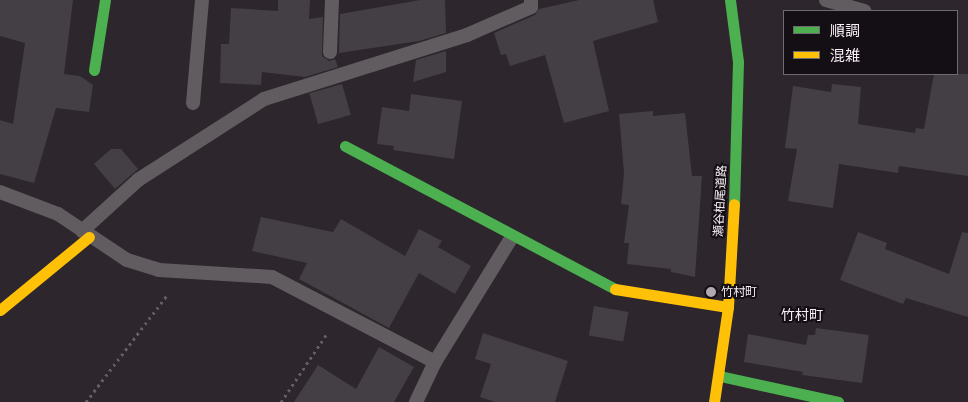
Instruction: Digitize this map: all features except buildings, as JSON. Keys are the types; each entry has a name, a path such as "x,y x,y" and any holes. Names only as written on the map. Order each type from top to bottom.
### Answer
{"street":[{"path":"94,70 105,0"},
{"name":"瀬谷柏尾道路","path":"714,402 720,376 728,307 736,179 738,62 730,0"},
{"path":"345,146 512,237 620,292 728,307"},
{"path":"0,310 86,234"},
{"path":"720,376 838,402"}],"lane":[{"path":"193,103 202,0"},
{"path":"330,52 332,0"},
{"path":"86,234 138,180 264,99 467,35 531,7 531,0"},
{"path":"826,0 861,10"},
{"path":"0,192 58,214 127,260 159,270 272,277 435,362"},
{"path":"416,402 435,362 512,237"}],"path":[{"path":"86,402 184,271"},
{"path":"281,402 341,313"}],"traffic: fast":[{"path":"94,70 105,0"},
{"path":"730,0 738,62 734,204"},
{"path":"345,146 615,289"},
{"path":"720,376 838,402"}],"traffic: slow":[{"path":"714,402 728,307 734,204"},
{"path":"0,310 89,237"},
{"path":"615,289 728,307"}],"place":[{"name":"竹村町","path":"711,292"}],"district":[{"name":"竹村町","path":"802,315"}]}
